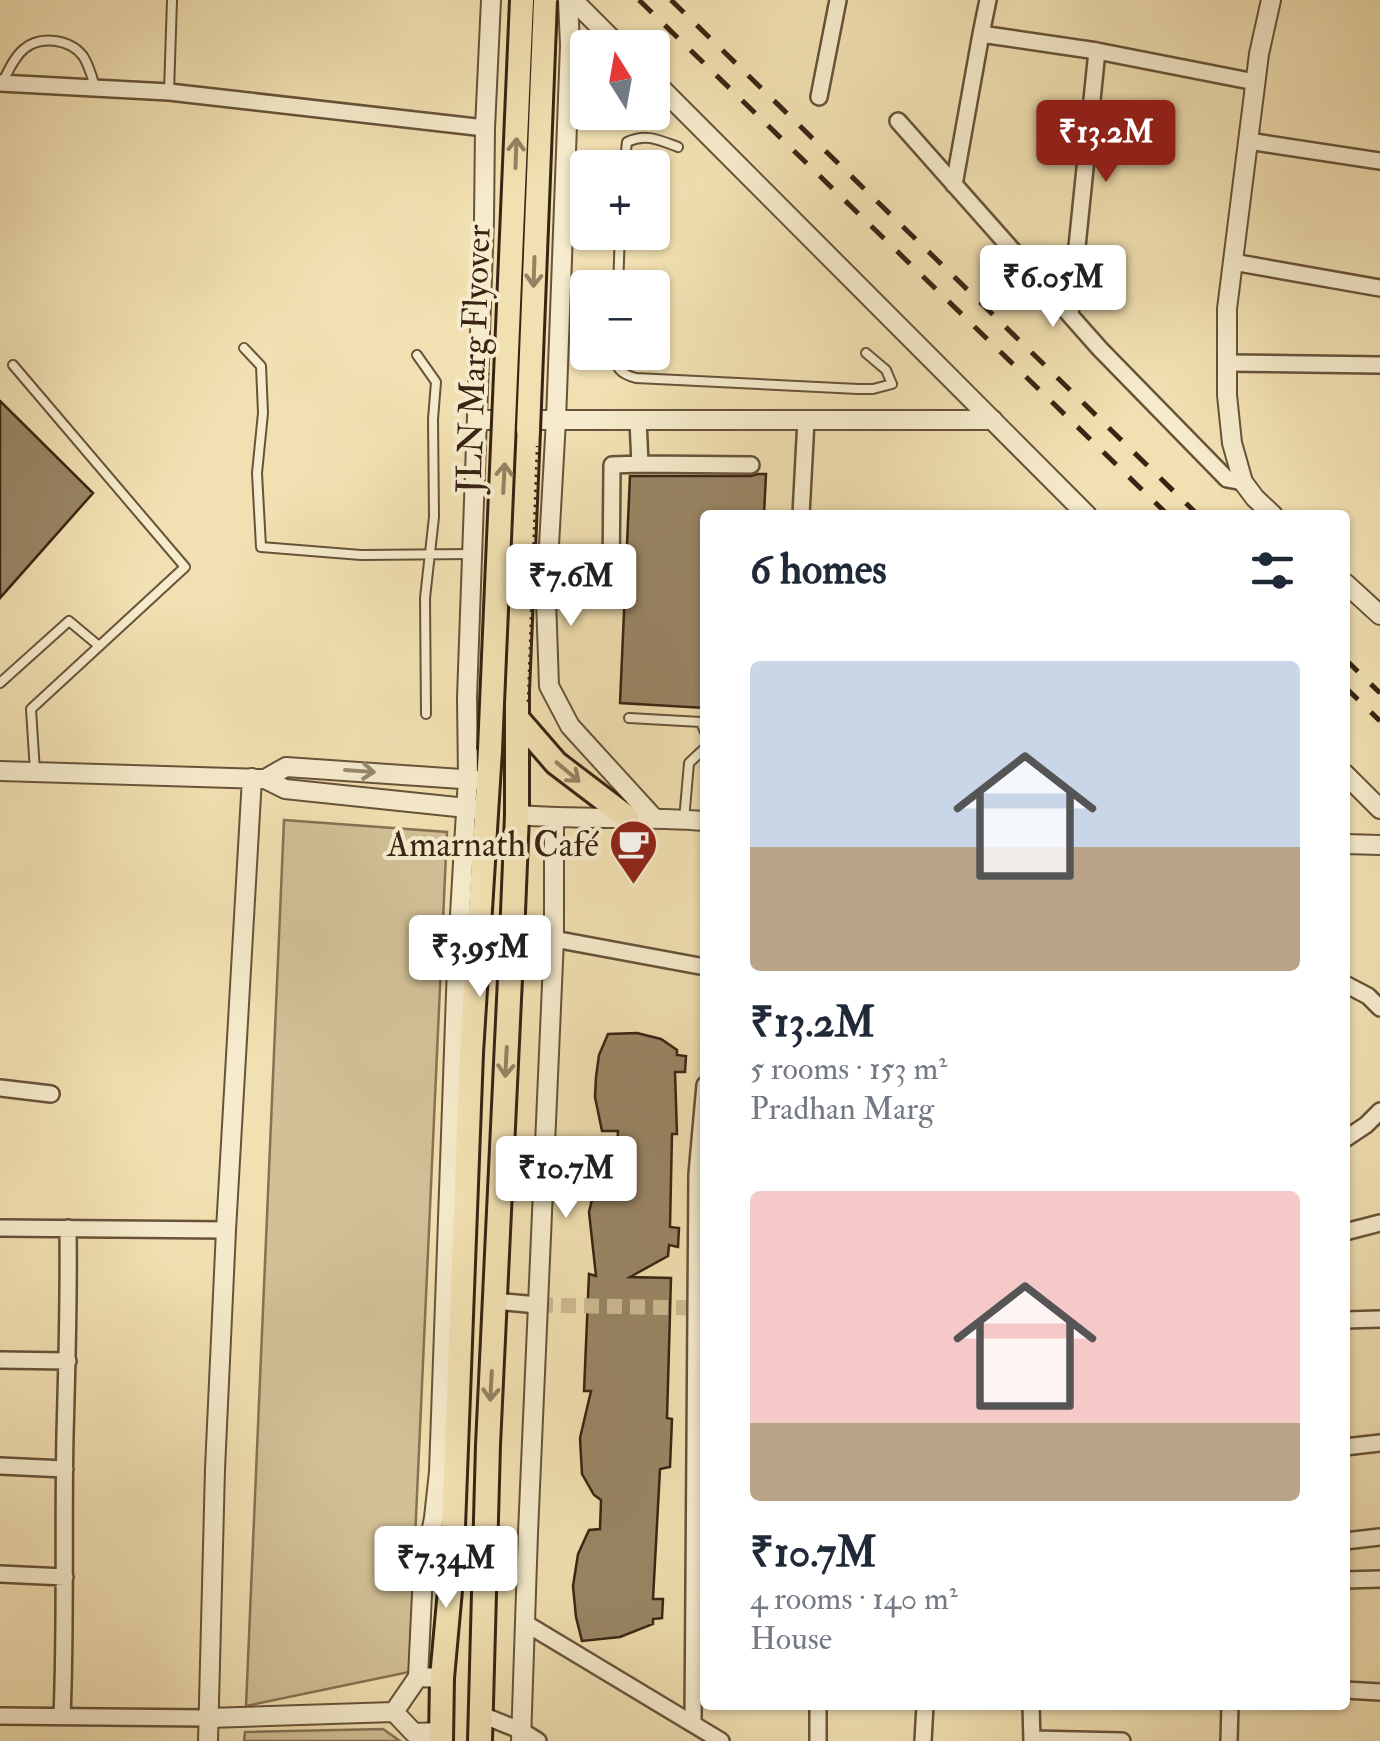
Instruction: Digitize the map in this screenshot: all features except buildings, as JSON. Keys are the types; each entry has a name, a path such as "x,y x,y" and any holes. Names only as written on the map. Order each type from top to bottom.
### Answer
{"main road":[{"name":"JLN Marg Flyover","path":"441,1737 442,1678 452,1580 442,1538 471,1053 476,809 478,779 490,750 522,0"},
{"name":"JLN Marg Flyover","path":"480,1741 488,1445 517,815 517,690 545,0"},
{"path":"517,718 556,763 628,818"}],"street":[{"path":"259,778 286,767 478,779 466,698 491,0"},
{"path":"570,0 602,30"},
{"path":"570,0 546,600 549,686 570,726 653,818"},
{"path":"819,97 838,0"},
{"path":"954,184 988,0"},
{"path":"1268,510 1243,482 1232,443 1227,363 1228,309 1248,141 1259,54 1272,0"},
{"path":"981,34 1097,51 1256,82"},
{"path":"1070,315 1097,51"},
{"path":"1,83 169,92 485,128"},
{"path":"670,98 1082,510"},
{"path":"898,122 1100,349 1227,479 1243,482"},
{"path":"1248,141 1380,161"},
{"path":"1234,262 1380,288"},
{"path":"1227,363 1380,366"},
{"path":"477,420 993,420"},
{"path":"638,420 640,464"},
{"path":"801,510 806,420"},
{"path":"611,583 612,466 751,465"},
{"path":"1350,587 1380,616"},
{"path":"0,771 259,778 285,789 476,809"},
{"path":"208,1741 226,1230 259,778"},
{"path":"1350,779 1380,809"},
{"path":"517,815 700,822"},
{"path":"527,1738 522,1702 554,939 554,818"},
{"path":"1350,844 1380,845"},
{"path":"512,936 554,939 700,966"},
{"path":"1350,987 1380,1008"},
{"path":"0,1088 51,1094"},
{"path":"1350,1136 1380,1111"},
{"path":"693,1723 700,1141"},
{"path":"1350,1231 1380,1223"},
{"path":"0,1228 226,1230"},
{"path":"62,1716 68,1228"},
{"path":"494,1301 538,1306"},
{"path":"1350,1320 1380,1319"},
{"path":"0,1360 68,1362"},
{"path":"1350,1446 1380,1443"},
{"path":"0,1466 65,1469"},
{"path":"1350,1540 1380,1537"},
{"path":"394,1712 418,1676 423,1572 442,1538"},
{"path":"0,1574 64,1576"},
{"path":"1350,1580 1380,1580"},
{"path":"525,1624 721,1741"},
{"path":"418,1676 442,1678"},
{"path":"1350,1690 1380,1692"},
{"path":"818,1710 818,1741"},
{"path":"922,1741 924,1710"},
{"path":"1030,1710 1032,1740 1122,1741"},
{"path":"1229,1741 1230,1710"},
{"path":"0,1716 208,1718 394,1712"},
{"path":"394,1712 413,1737 441,1737"},
{"path":"482,1715 527,1738"}],"lane":[{"path":"169,92 172,0"},
{"path":"1,83 20,51 50,40 63,42 82,54 95,88"},
{"path":"626,150 627,142 638,136 678,146"},
{"path":"563,206 570,206"},
{"path":"244,348 261,366 263,414 257,473 260,546 361,555 471,554"},
{"path":"619,370 636,378 873,389 892,384 886,370 866,353"},
{"path":"417,354 436,382 434,517 425,598 426,714"},
{"path":"12,366 185,567 31,709 35,772"},
{"path":"0,682 69,620 99,646"},
{"path":"629,718 700,722"},
{"path":"684,820 690,763 700,753"}],"shaded area":[{"path":"284,820 447,832 409,1672 246,1706"},
{"path":"383,1729 400,1741 244,1741 245,1732"}],"tunnel":[{"path":"538,1305 696,1308"}],"railway":[{"path":"639,0 1163,510"},
{"path":"671,0 1193,510"},
{"path":"1350,664 1380,693"},
{"path":"1350,692 1380,721"}],"place":[{"name":"Amarnath Café","path":"634,886"}]}
